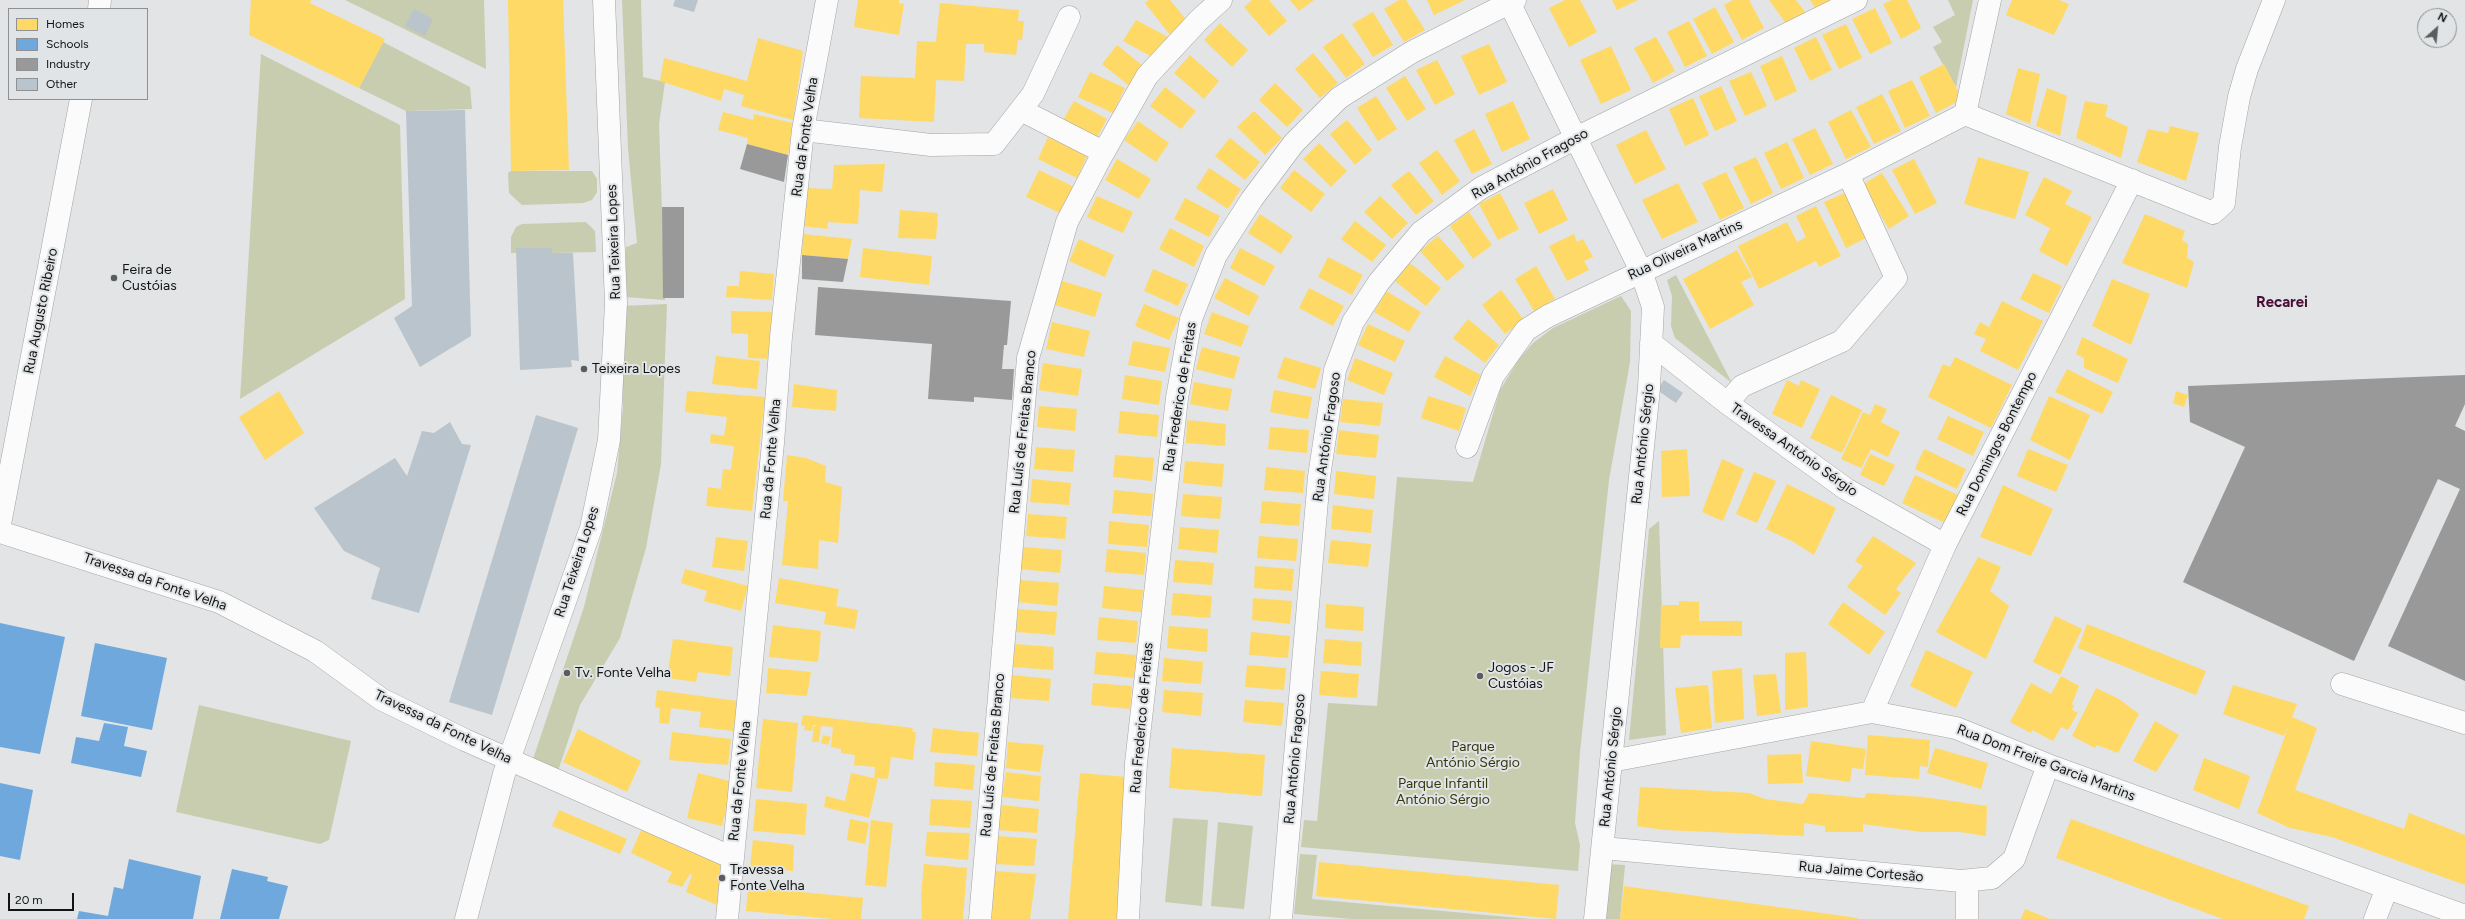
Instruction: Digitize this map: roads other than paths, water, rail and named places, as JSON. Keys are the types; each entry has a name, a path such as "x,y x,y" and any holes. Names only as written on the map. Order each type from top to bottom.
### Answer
{"street":[{"name":"Rua Teixeira Lopes","path":"466,919 509,760 591,528 609,440 616,304 604,0"},
{"name":"Rua da Fonte Velha","path":"727,919 773,443 781,338 803,130 827,0"},
{"name":"Rua Luís de Freitas Branco","path":"980,919 1028,358 1067,222 1103,152 1147,76 1198,20 1221,0"},
{"name":"Rua António Fragoso","path":"1281,919 1319,476 1335,370 1353,322 1378,282 1421,232 1481,188 1576,138 1856,0"},
{"path":"1990,0 1965,114 2132,180 2206,212 2213,213 2224,203 2230,147 2239,97 2247,69 2274,0"},
{"name":"Rua António Sérgio","path":"1511,1 1641,271 1653,307 1649,388 1595,919"},
{"name":"Rua Frederico de Freitas","path":"1128,919 1136,763 1177,398 1191,318 1216,255 1252,199 1294,143 1340,98 1412,52 1511,1"},
{"path":"803,130 931,145 994,144 1033,94 1068,17"},
{"name":"Rua Augusto Ribeiro","path":"0,524 81,100"},
{"path":"1021,110 1103,152"},
{"name":"Rua Oliveira Martins","path":"1467,447 1493,376 1526,330 1548,316 1848,174 1965,114"},
{"path":"1727,403 1742,386 1842,341 1896,278 1848,174"},
{"name":"Rua Domingos Bontempo","path":"1872,712 1945,545 2132,180"},
{"name":"Travessa António Sérgio","path":"1651,344 1727,403 1846,489 1945,545"},
{"name":"Travessa da Fonte Velha","path":"0,532 219,602 315,651 382,699 509,760 733,858"},
{"path":"2342,684 2465,723"},
{"name":"Rua Dom Freire Garcia Martins","path":"1611,761 1872,712 1956,728 2048,765 2465,916"},
{"name":"Rua Jaime Cortesão","path":"1603,848 1967,881 1992,878 2014,859 2048,765"},
{"path":"1967,881 1967,919"},
{"path":"2376,919 2387,888"}],"place":[{"name":"Feira de Custóias","path":"114,278"},
{"name":"Teixeira Lopes","path":"584,369"},
{"name":"Tv. Fonte Velha","path":"567,673"},
{"name":"Jogos - JF Custóias","path":"1480,676"},
{"name":"Travessa Fonte Velha","path":"722,878"}],"district":[{"name":"Recarei","path":"2282,303"}],"park label":[{"name":"Parque António Sérgio","path":"1473,756"},
{"name":"Parque Infantil António Sérgio","path":"1443,792"}]}
